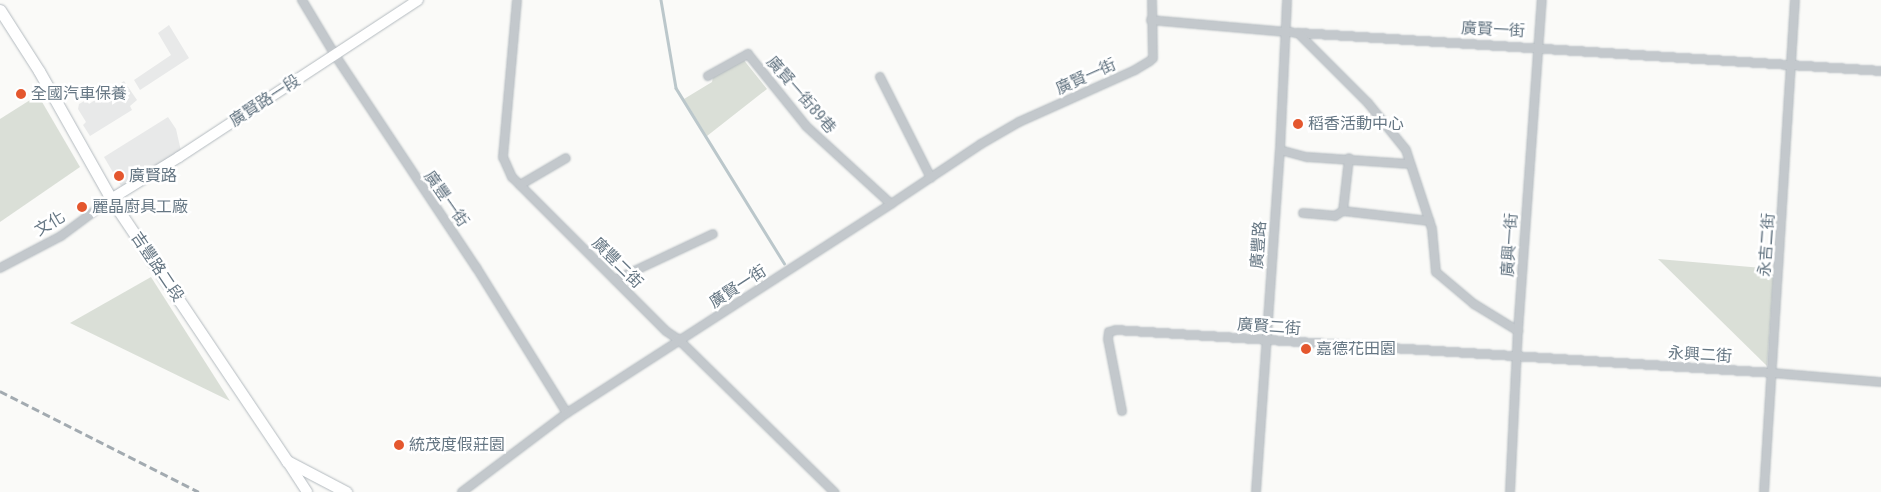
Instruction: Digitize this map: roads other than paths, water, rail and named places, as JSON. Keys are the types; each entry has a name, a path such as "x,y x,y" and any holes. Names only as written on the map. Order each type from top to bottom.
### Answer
{"main road":[{"name":"吉豐路二段","path":"0,10 39,72 111,199 287,461 346,492"}],"street":[{"name":"廣豐一街","path":"302,0 334,55 476,267 567,413"},
{"name":"廣賢路一段","path":"111,199 418,0"},
{"name":"廣豐二街","path":"517,0 503,157 512,177 666,331 678,340 834,492"},
{"path":"1151,20 1152,0"},
{"name":"廣豐路","path":"1256,492 1280,150 1287,0"},
{"name":"廣興一街","path":"1510,492 1518,331 1542,0"},
{"name":"永吉二街","path":"1764,492 1795,0"},
{"name":"廣賢一街","path":"462,492 567,413 1006,129 1136,70 1150,61 1153,58 1151,20 1298,33 1881,70"},
{"path":"1298,33 1347,80 1382,118 1406,150 1430,221 1434,242 1436,272 1474,304 1518,331"},
{"name":"廣賢一街89巷","path":"708,76 748,54 806,126 891,204"},
{"path":"880,77 931,178"},
{"path":"1280,150 1307,157 1348,158 1410,164"},
{"path":"520,185 566,158"},
{"path":"1343,211 1348,158"},
{"name":"文化","path":"0,268 61,236 111,199"},
{"path":"1303,213 1335,216 1343,211 1430,221"},
{"path":"615,280 713,234"},
{"name":"廣賢二街","path":"1122,411 1109,332 1266,340 1517,358"},
{"name":"永興二街","path":"1517,358 1772,373 1881,382"},
{"path":"287,461 307,492"}],"waterway":[{"path":"661,0 676,88 784,263"}],"railway":[{"path":"0,391 199,492"}],"place":[{"name":"全國汽車保養","path":"21,94"},
{"name":"稻香活動中心","path":"1298,124"},
{"name":"廣賢路","path":"119,176"},
{"name":"麗晶廚具工廠","path":"82,207"},
{"name":"嘉德花田園","path":"1306,349"},
{"name":"統茂度假莊園","path":"399,445"}]}
